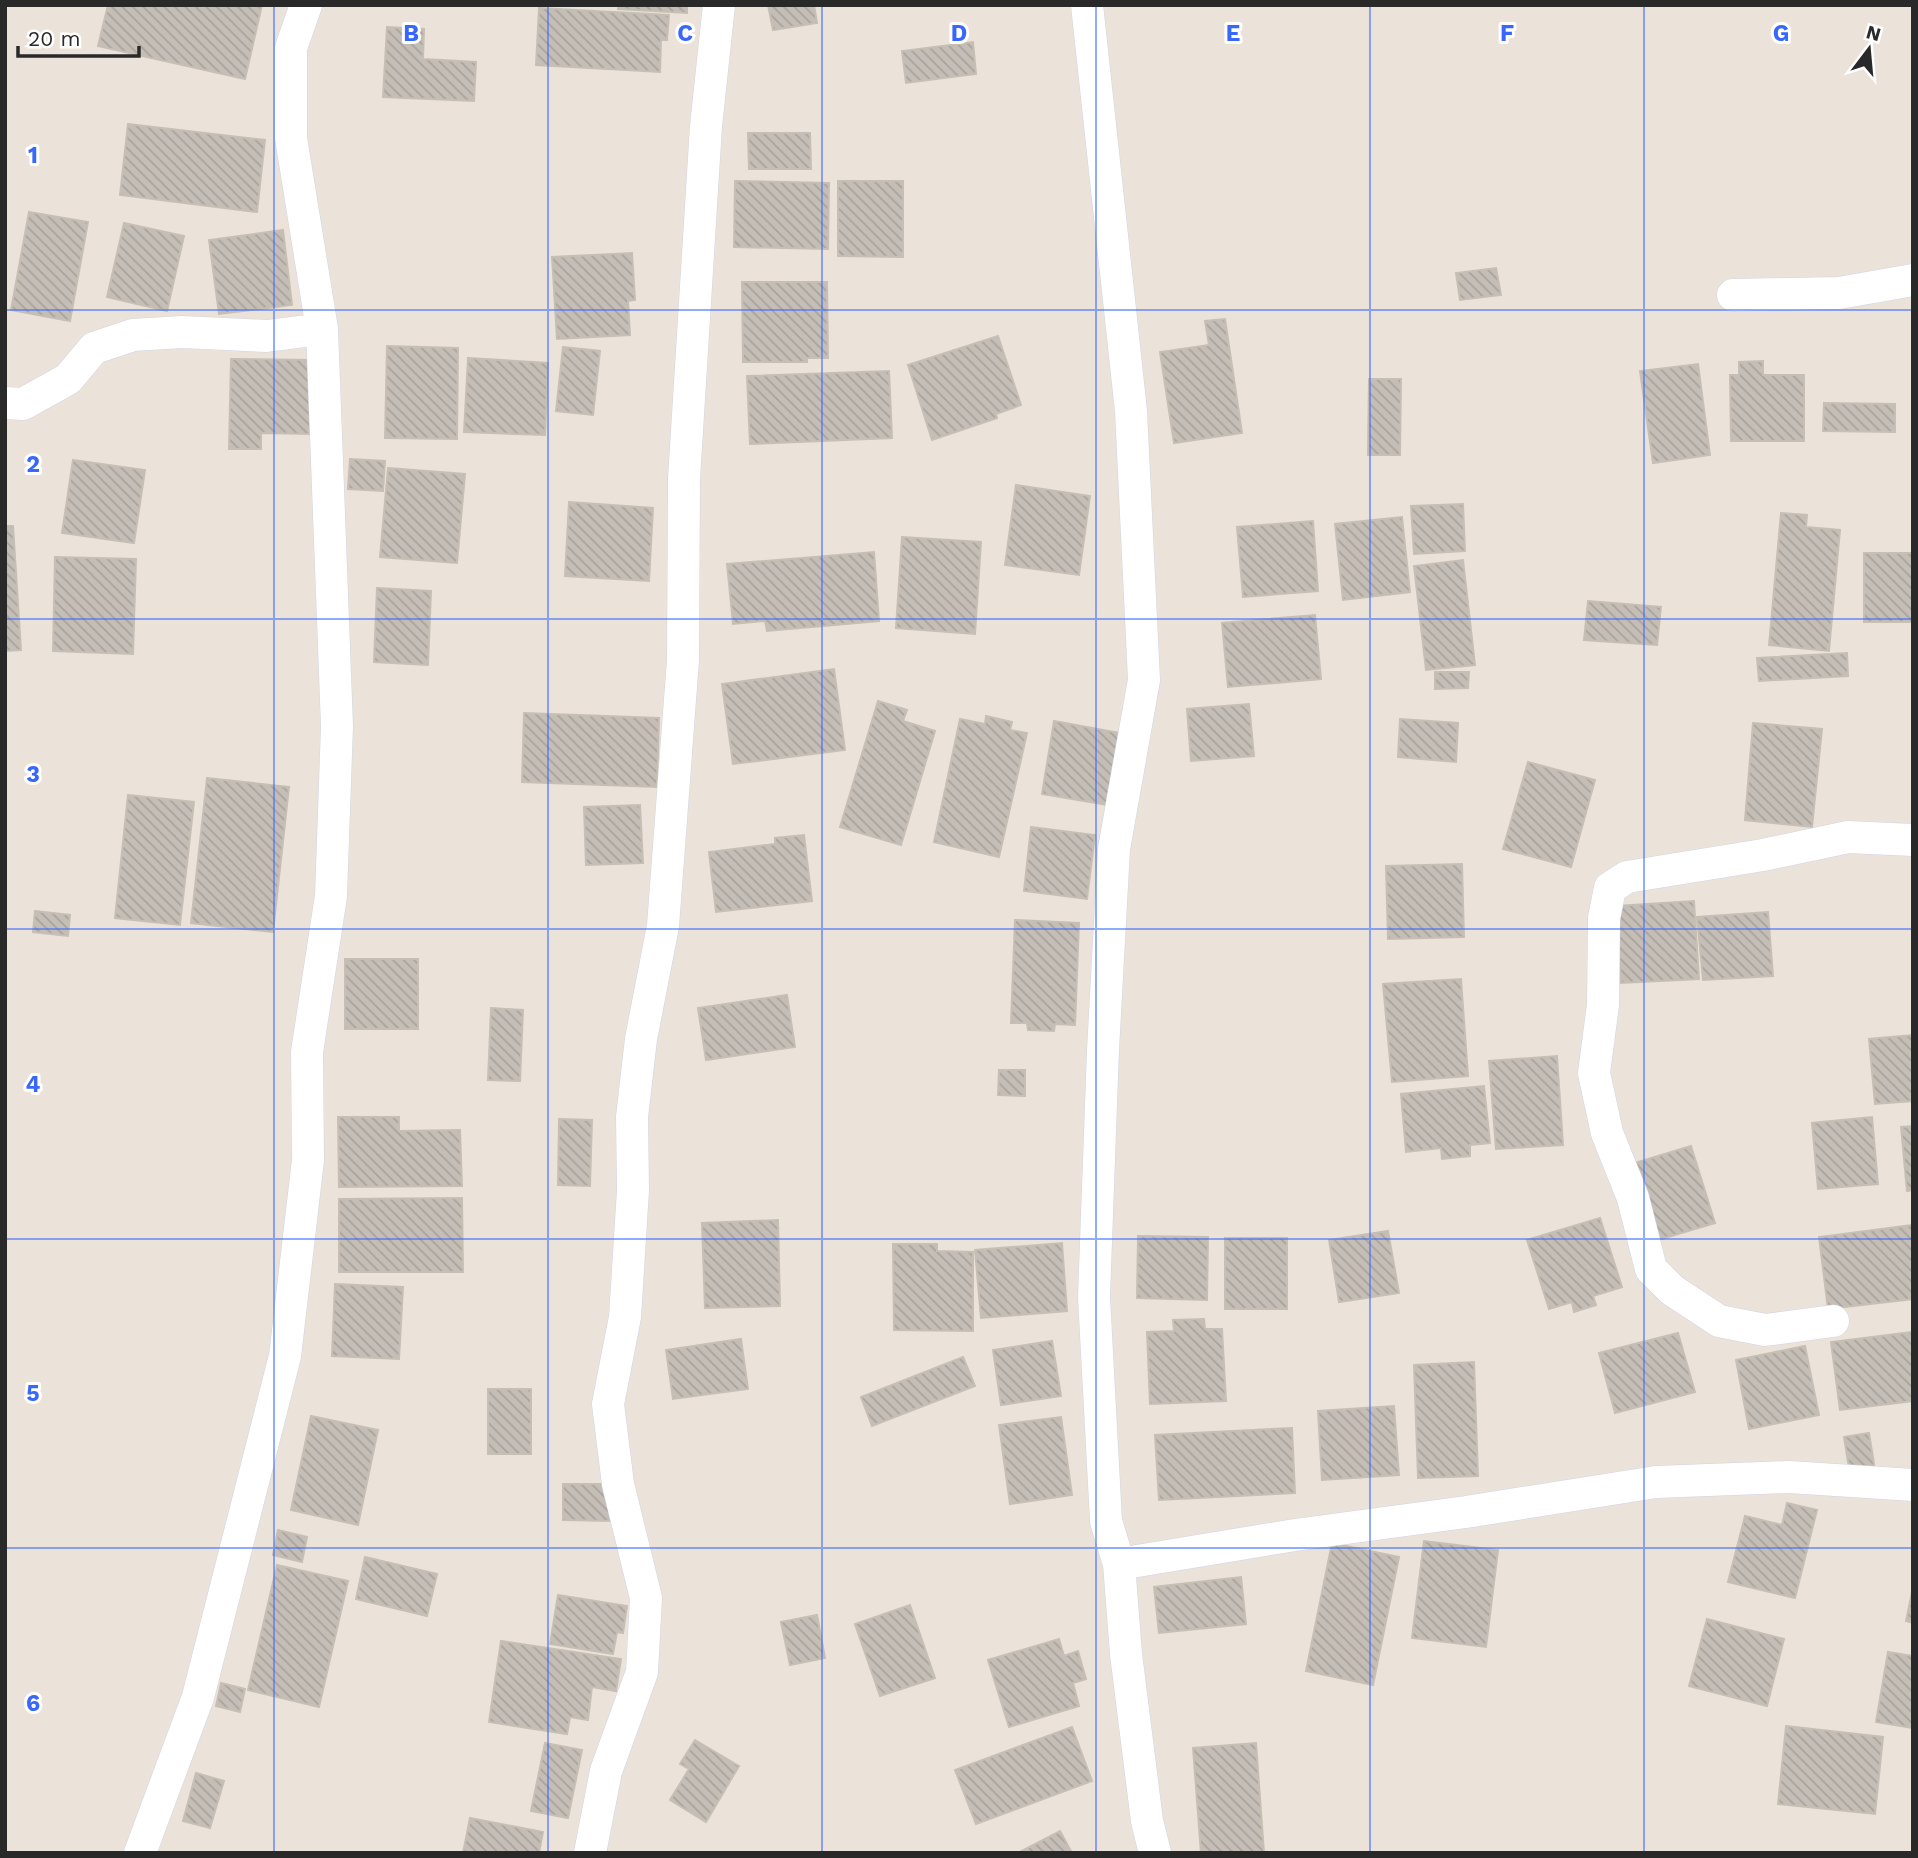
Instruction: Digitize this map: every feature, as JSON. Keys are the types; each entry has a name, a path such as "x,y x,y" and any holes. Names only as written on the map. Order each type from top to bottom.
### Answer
{"street":[{"path":"140,1853 198,1697 287,1343 308,1160 307,1052 332,883 337,726 322,329 291,138 291,48 306,5"},
{"path":"590,1853 606,1771 642,1672 646,1598 618,1484 608,1404 625,1317 634,1190 632,1117 642,1039 663,926 684,660 684,479 706,126 719,5"},
{"path":"1087,5 1131,411 1144,680 1114,849 1094,1297 1106,1521 1118,1564 1145,1808 1155,1853"},
{"path":"1733,295 1839,293 1913,280"},
{"path":"5,403 23,404 68,379 94,348 133,335 182,332 267,336 322,329"},
{"path":"1833,1321 1765,1330 1719,1321 1672,1290 1651,1269 1633,1198 1607,1133 1594,1073 1603,1005 1604,918 1610,888 1627,877 1763,855 1848,837 1913,840"},
{"path":"1118,1564 1657,1482 1789,1476 1913,1485"}],"building":[{"path":"108,5 262,5 245,79 98,46"},
{"path":"618,5 687,5 687,13 618,9"},
{"path":"768,5 814,5 817,23 773,30"},
{"path":"539,8 669,15 667,40 661,40 660,72 536,65"},
{"path":"387,27 424,29 423,59 476,62 474,101 383,97"},
{"path":"973,42 976,74 906,83 902,51"},
{"path":"128,124 265,140 257,212 120,195"},
{"path":"748,133 810,133 811,169 749,169"},
{"path":"735,181 829,183 828,249 734,247"},
{"path":"838,181 903,181 903,257 838,256"},
{"path":"29,212 88,222 70,321 11,310"},
{"path":"124,223 184,236 167,311 107,297"},
{"path":"283,230 292,305 219,314 209,240"},
{"path":"632,253 635,300 628,301 630,335 557,339 552,257"},
{"path":"1496,268 1501,295 1460,300 1456,273"},
{"path":"742,282 827,282 828,358 807,358 807,362 743,362"},
{"path":"1225,319 1242,433 1174,443 1160,352 1209,345 1205,321"},
{"path":"998,336 1021,405 996,414 997,418 932,440 908,365"},
{"path":"387,346 458,348 457,439 385,438"},
{"path":"563,347 600,351 593,415 556,411"},
{"path":"468,358 548,363 545,435 464,432"},
{"path":"231,359 312,360 311,434 261,433 261,449 229,449"},
{"path":"1763,361 1763,375 1804,375 1804,441 1731,441 1730,375 1739,375 1739,362"},
{"path":"1698,364 1710,455 1653,463 1640,371"},
{"path":"889,371 892,438 750,444 747,376"},
{"path":"1369,379 1401,379 1400,455 1368,455"},
{"path":"1824,403 1895,404 1895,432 1823,431"},
{"path":"350,459 385,461 383,491 348,489"},
{"path":"73,460 145,470 134,543 62,533"},
{"path":"388,468 465,474 457,563 380,557"},
{"path":"1016,485 1090,496 1079,575 1005,565"},
{"path":"569,502 653,508 649,581 565,576"},
{"path":"1463,504 1465,551 1414,554 1411,506"},
{"path":"1781,513 1807,515 1806,527 1840,530 1829,651 1769,645"},
{"path":"1402,517 1410,592 1343,600 1335,524"},
{"path":"1313,521 1318,591 1243,597 1237,527"},
{"path":"5,526 13,526 21,650 5,651"},
{"path":"902,537 981,542 975,634 896,628"},
{"path":"874,552 879,621 767,631 765,621 733,624 727,564"},
{"path":"1864,553 1913,553 1913,622 1864,622"},
{"path":"55,557 136,559 133,654 53,651"},
{"path":"1463,560 1475,665 1426,670 1414,566"},
{"path":"377,588 431,591 428,665 374,662"},
{"path":"1588,601 1661,607 1657,645 1584,640"},
{"path":"1315,615 1321,679 1228,687 1222,623"},
{"path":"1847,653 1848,676 1759,681 1757,658"},
{"path":"834,669 845,750 733,764 722,684"},
{"path":"1435,672 1469,672 1468,688 1435,689"},
{"path":"878,701 907,710 903,721 935,731 901,845 840,827"},
{"path":"1249,704 1254,756 1191,761 1187,709"},
{"path":"524,713 659,718 657,787 522,782"},
{"path":"986,716 1012,722 1010,730 1027,733 999,857 934,842 960,719 985,724"},
{"path":"1400,719 1458,723 1456,762 1398,757"},
{"path":"1054,721 1120,733 1108,805 1042,794"},
{"path":"1753,723 1822,729 1812,827 1745,820"},
{"path":"1528,762 1595,780 1571,867 1503,849"},
{"path":"207,778 289,787 273,932 191,923"},
{"path":"128,795 194,802 180,925 115,918"},
{"path":"640,805 643,863 586,865 584,807"},
{"path":"1031,827 1095,835 1087,899 1024,891"},
{"path":"804,835 812,901 716,912 709,852 775,844 775,838"},
{"path":"1462,864 1464,937 1388,939 1386,866"},
{"path":"1694,901 1699,979 1621,983 1616,906"},
{"path":"35,911 70,915 68,936 33,932"},
{"path":"1768,912 1773,976 1703,980 1697,917"},
{"path":"1015,920 1079,923 1075,1025 1055,1024 1054,1031 1028,1030 1027,1023 1011,1023"},
{"path":"345,959 418,959 418,1029 345,1029"},
{"path":"1461,979 1468,1076 1392,1082 1383,984"},
{"path":"787,995 795,1047 706,1060 698,1008"},
{"path":"491,1008 523,1010 520,1081 488,1080"},
{"path":"1913,1035 1913,1101 1875,1104 1869,1039"},
{"path":"1557,1056 1563,1145 1496,1149 1489,1061"},
{"path":"999,1070 1025,1070 1025,1096 998,1095"},
{"path":"1484,1086 1490,1143 1470,1145 1470,1156 1442,1159 1441,1148 1406,1152 1401,1094"},
{"path":"338,1117 399,1117 399,1131 460,1130 462,1186 339,1187"},
{"path":"1872,1117 1878,1184 1818,1189 1812,1123"},
{"path":"559,1119 592,1120 590,1186 558,1185"},
{"path":"1913,1126 1913,1190 1907,1191 1901,1127"},
{"path":"1691,1146 1715,1223 1658,1240 1635,1163"},
{"path":"462,1198 463,1272 339,1272 339,1199"},
{"path":"1600,1218 1622,1287 1593,1296 1596,1305 1574,1312 1572,1302 1549,1309 1527,1240"},
{"path":"778,1220 780,1306 705,1308 702,1223"},
{"path":"1913,1225 1913,1299 1828,1309 1819,1237"},
{"path":"1388,1231 1399,1293 1339,1302 1329,1240"},
{"path":"1138,1236 1208,1237 1207,1300 1137,1298"},
{"path":"1225,1238 1287,1238 1287,1309 1225,1309"},
{"path":"1062,1243 1067,1311 981,1318 975,1250"},
{"path":"893,1244 937,1244 937,1251 973,1252 973,1331 894,1330"},
{"path":"335,1284 403,1287 399,1359 332,1356"},
{"path":"1204,1319 1205,1329 1222,1329 1226,1401 1150,1404 1147,1332 1174,1331 1173,1320"},
{"path":"1913,1332 1913,1401 1840,1410 1831,1342"},
{"path":"1678,1333 1695,1392 1615,1413 1599,1353"},
{"path":"741,1339 748,1389 673,1399 666,1350"},
{"path":"1052,1341 1061,1396 1001,1405 993,1350"},
{"path":"1805,1346 1819,1415 1749,1429 1736,1360"},
{"path":"963,1357 975,1386 872,1426 861,1397"},
{"path":"1474,1362 1478,1476 1418,1478 1414,1365"},
{"path":"488,1389 531,1389 531,1454 488,1454"},
{"path":"1394,1406 1399,1475 1322,1480 1318,1411"},
{"path":"311,1416 378,1430 358,1525 291,1510"},
{"path":"1061,1417 1072,1495 1010,1504 999,1425"},
{"path":"1292,1428 1295,1493 1159,1500 1155,1435"},
{"path":"1869,1433 1875,1470 1850,1474 1844,1437"},
{"path":"563,1484 612,1484 612,1521 563,1520"},
{"path":"1787,1503 1817,1510 1795,1598 1728,1582 1745,1516 1782,1525"},
{"path":"278,1530 307,1537 302,1562 273,1555"},
{"path":"1424,1541 1498,1550 1486,1647 1412,1638"},
{"path":"1332,1543 1399,1557 1373,1685 1306,1671"},
{"path":"365,1557 437,1574 427,1616 356,1599"},
{"path":"277,1565 348,1581 319,1707 248,1690"},
{"path":"1241,1577 1246,1624 1159,1633 1154,1587"},
{"path":"1913,1587 1913,1623 1906,1621"},
{"path":"558,1595 627,1606 623,1633 617,1632 613,1654 550,1644"},
{"path":"910,1605 935,1678 880,1696 855,1624"},
{"path":"817,1615 825,1658 790,1665 781,1622"},
{"path":"1707,1619 1784,1639 1767,1706 1689,1686"},
{"path":"1059,1639 1064,1656 1078,1651 1086,1679 1073,1683 1079,1706 1009,1727 988,1660"},
{"path":"501,1641 621,1659 616,1691 592,1687 588,1720 570,1717 567,1734 489,1722"},
{"path":"1888,1652 1913,1656 1913,1728 1876,1722"},
{"path":"221,1683 245,1689 240,1712 216,1706"},
{"path":"1786,1726 1883,1737 1875,1814 1778,1804"},
{"path":"1072,1727 1092,1781 976,1824 955,1770"},
{"path":"695,1740 739,1766 706,1822 670,1800 689,1769 680,1764"},
{"path":"545,1743 582,1750 568,1818 531,1811"},
{"path":"1256,1743 1264,1853 1201,1853 1193,1748"},
{"path":"196,1773 224,1781 210,1828 183,1821"},
{"path":"470,1818 543,1832 539,1853 463,1853"},
{"path":"1060,1831 1072,1853 1018,1853"}]}
